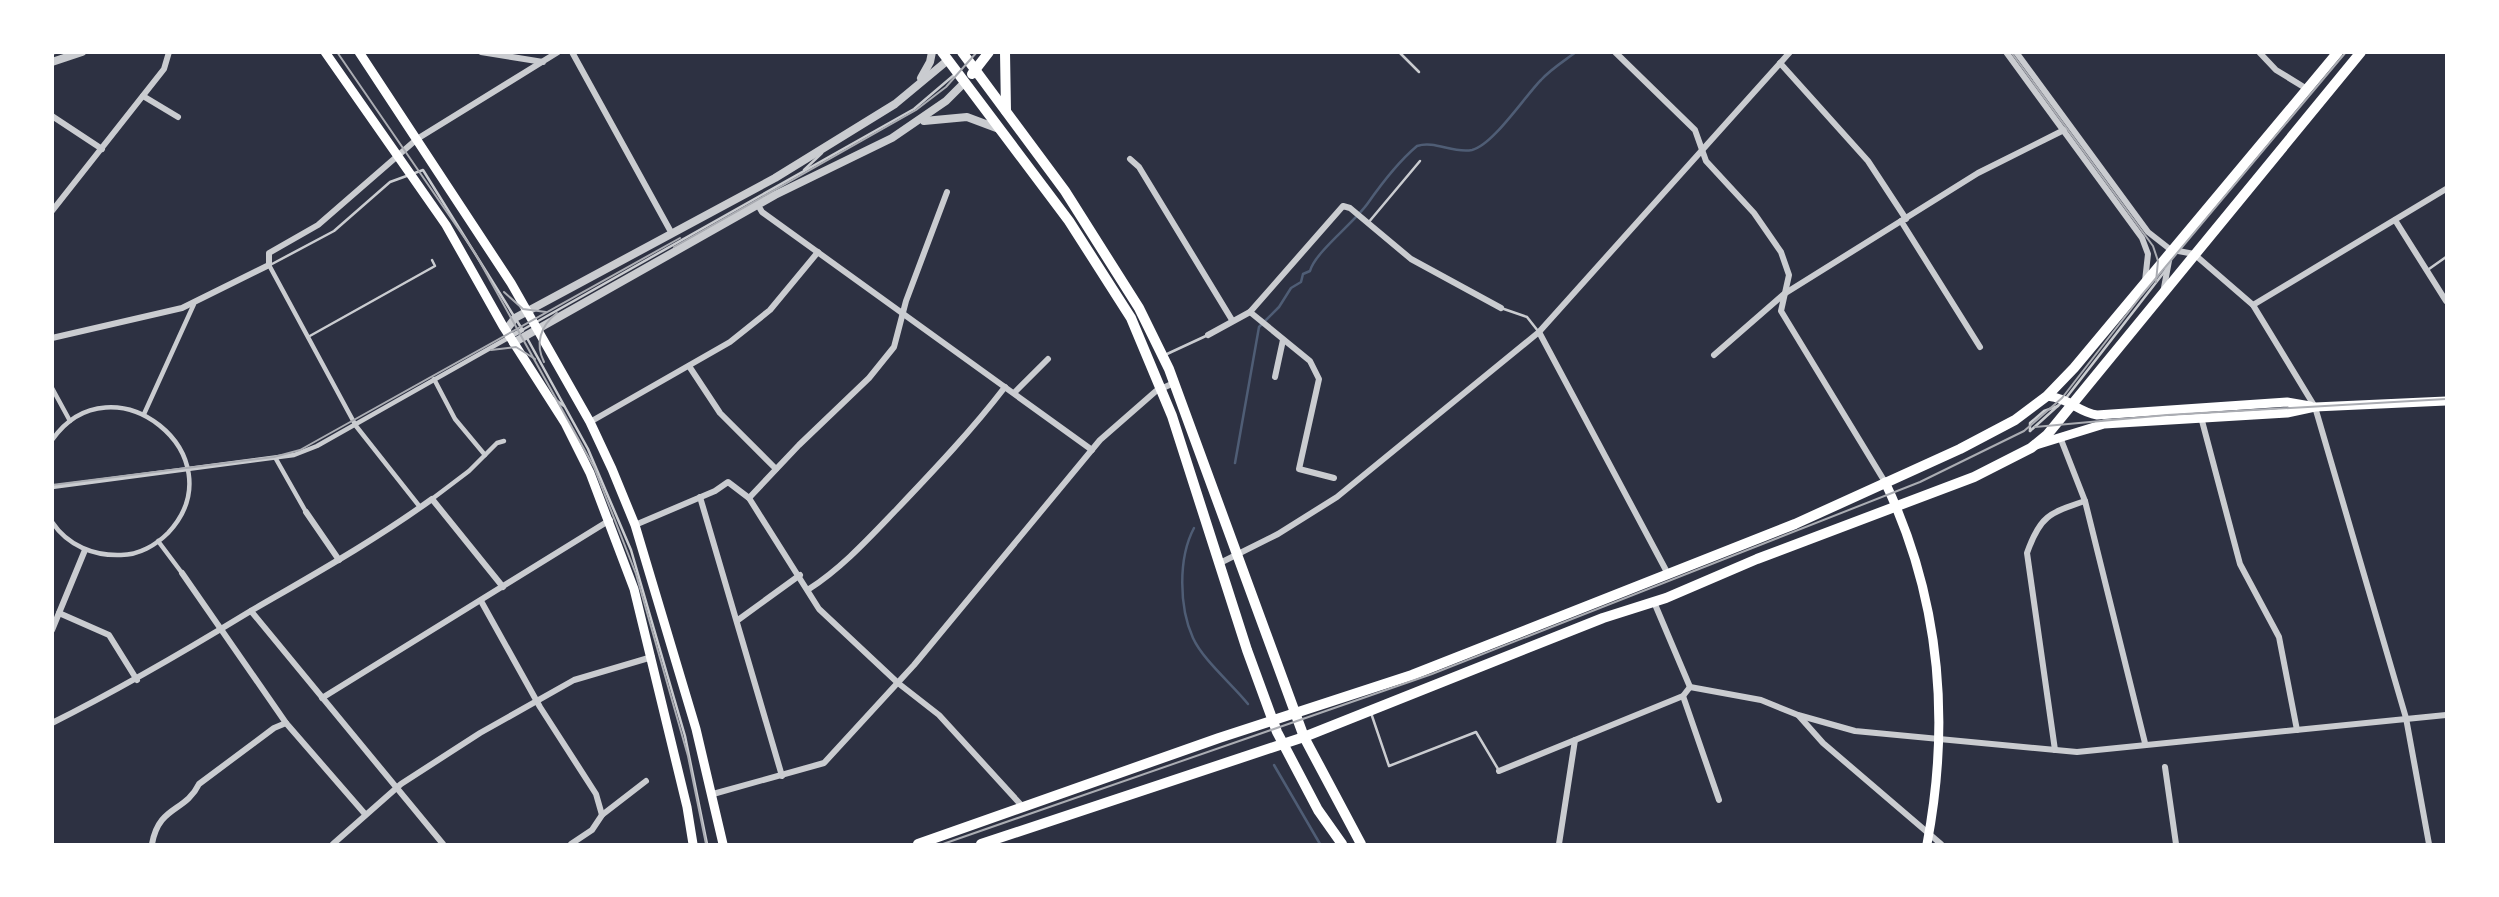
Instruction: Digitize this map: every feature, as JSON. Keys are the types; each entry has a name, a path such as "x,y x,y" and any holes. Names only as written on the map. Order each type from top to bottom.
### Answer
{"main road":[{"path":"325,52 425,194 547,394 590,473 634,589 652,657 693,845"},
{"path":"359,52 527,312 590,422 635,525 713,794 723,845"},
{"path":"957,52 945,56 1104,272 1131,318 1161,388 1273,722 1318,810 1342,845"},
{"path":"965,82 989,52"},
{"path":"1005,52 1006,111"},
{"path":"918,845 1412,675 1795,524 2015,420 2047,396 2338,52"},
{"path":"981,845 1283,746 1603,618 1654,602 1757,559 1974,477 2040,441 2361,52"},
{"path":"965,56 1098,243 1163,355 1304,737 1361,845"},
{"path":"2047,396 2097,415 2294,412 2315,407 2446,401"},
{"path":"2040,441 2060,438 2104,424 2200,413"},
{"path":"1885,482 1917,557 1937,659 1938,738 1927,845"}],"street":[{"path":"52,62 82,52"},
{"path":"52,211 164,69 169,52"},
{"path":"481,52 543,62"},
{"path":"420,507 355,424 269,265 269,253 318,225 417,139 558,52"},
{"path":"572,52 671,232"},
{"path":"916,86 927,70 932,52"},
{"path":"1615,52 1695,130 1706,161 1754,213 1781,252 1789,275 1781,311 1885,482"},
{"path":"1220,563 1278,534 1336,497 1539,332 1701,148 1790,52"},
{"path":"2006,52 2142,238 2148,254 2144,282"},
{"path":"2016,52 2148,232 2171,250 2194,254 2253,305 2315,407 2406,718 2429,845"},
{"path":"2259,52 2276,70 2307,89"},
{"path":"510,337 515,318 775,178 895,104 945,56"},
{"path":"1780,63 1868,161 1980,347"},
{"path":"52,487 276,460 310,449 510,337 524,334 812,176 868,152 946,102 965,82"},
{"path":"143,96 178,117"},
{"path":"52,116 102,149"},
{"path":"917,122 967,117 999,129"},
{"path":"1714,355 1784,294 1978,173 2064,130"},
{"path":"1130,159 1139,167 1232,320"},
{"path":"2253,305 2446,189"},
{"path":"749,498 881,364 894,347 903,313 947,192"},
{"path":"758,205 762,212 1092,450"},
{"path":"1208,335 1250,312 1343,206 1365,220 1411,259 1500,308"},
{"path":"2395,220 2446,301"},
{"path":"2163,294 2171,250"},
{"path":"590,422 689,366 761,319 818,252"},
{"path":"52,338 194,304 269,265"},
{"path":"144,414 194,304"},
{"path":"1250,312 1310,362 1319,379 1299,469 1334,478"},
{"path":"1539,332 1668,574"},
{"path":"1275,377 1283,340"},
{"path":"1014,393 1048,359"},
{"path":"689,366 720,413 776,469"},
{"path":"434,379 455,419 485,455"},
{"path":"713,794 824,762 898,683 1092,450 1161,388 1174,383"},
{"path":"809,589 823,580 877,529 978,424 1006,387"},
{"path":"52,388 70,421"},
{"path":"52,440 70,421 98,409 114,407 144,414 156,420 175,440 187,470 188,491 182,512 158,541 140,552 125,555 85,550 70,541 52,522"},
{"path":"2200,413 2240,564 2279,637 2297,730"},
{"path":"2060,438 2085,501 2145,743"},
{"path":"52,723 137,680 339,560 432,499 504,441"},
{"path":"276,460 306,512 339,560"},
{"path":"635,525 728,482 749,498 827,617 898,683 939,715 1025,808"},
{"path":"700,497 782,776"},
{"path":"432,499 503,587"},
{"path":"2055,750 2027,553 2036,527 2048,515 2085,501"},
{"path":"322,698 341,683 481,601 610,520"},
{"path":"158,541 286,723 365,814"},
{"path":"52,630 85,550"},
{"path":"738,620 800,575"},
{"path":"481,601 596,794 602,815"},
{"path":"1654,602 1689,687"},
{"path":"251,611 443,845"},
{"path":"59,613 109,635 137,680"},
{"path":"333,845 395,789 441,757 574,680 652,657"},
{"path":"1689,687 1739,694 1855,731 2077,752 2145,743 2446,715"},
{"path":"1499,771 1683,696 1689,687"},
{"path":"1683,696 1719,800"},
{"path":"1798,715 1823,743 1941,845"},
{"path":"152,845 156,824 195,792 199,784 274,728 286,723"},
{"path":"1559,845 1575,740"},
{"path":"2162,742 2164,752"},
{"path":"2165,766 2176,845"},
{"path":"571,845 592,830 602,815 646,781"}],"lane":[{"path":"1399,52 1419,72"},
{"path":"536,327 914,108 957,72 965,56"},
{"path":"957,72 976,70"},
{"path":"803,172 835,141"},
{"path":"1365,220 1420,161"},
{"path":"269,265 334,230 398,177 424,170 567,408 604,482 639,574 685,736 707,845"},
{"path":"398,177 409,180 425,194"},
{"path":"2427,270 2446,257"},
{"path":"308,337 435,266 432,260"},
{"path":"2029,431 2070,405 2136,307 2169,267"},
{"path":"2136,307 2144,282"},
{"path":"1500,308 1527,317 1539,332"},
{"path":"1163,355 1208,335"},
{"path":"547,394 567,408"},
{"path":"2029,431 2030,423 2044,411 2070,405"},
{"path":"2029,431 2040,441"},
{"path":"1370,710 1389,766 1476,732 1499,771"}],"waterway":[{"path":"1235,463 1259,327 1279,307 1291,288 1301,282 1303,274 1310,271 1319,255 1362,211 1391,173 1417,146 1431,145 1465,151 1480,146 1499,130 1545,76 1576,52"},
{"path":"1194,528 1185,553 1182,583 1188,626 1204,655 1248,704"},
{"path":"1274,765 1320,844"}],"tram line":[{"path":"52,54 59,52"},
{"path":"337,52 475,253 594,467 636,574 688,756 706,844"},
{"path":"674,247 916,110 946,87 977,52"},
{"path":"2011,52 2153,246 2158,261 2156,282"},
{"path":"943,844 1432,674 1920,482 2024,431 2062,398 2141,296 2346,52"},
{"path":"52,485 274,457 300,450 680,238"},
{"path":"504,292 523,309 546,312"},
{"path":"544,362 540,349 541,336 543,329 557,313"},
{"path":"491,350 516,347 535,359"},
{"path":"2035,427 2167,415 2446,399"}]}
